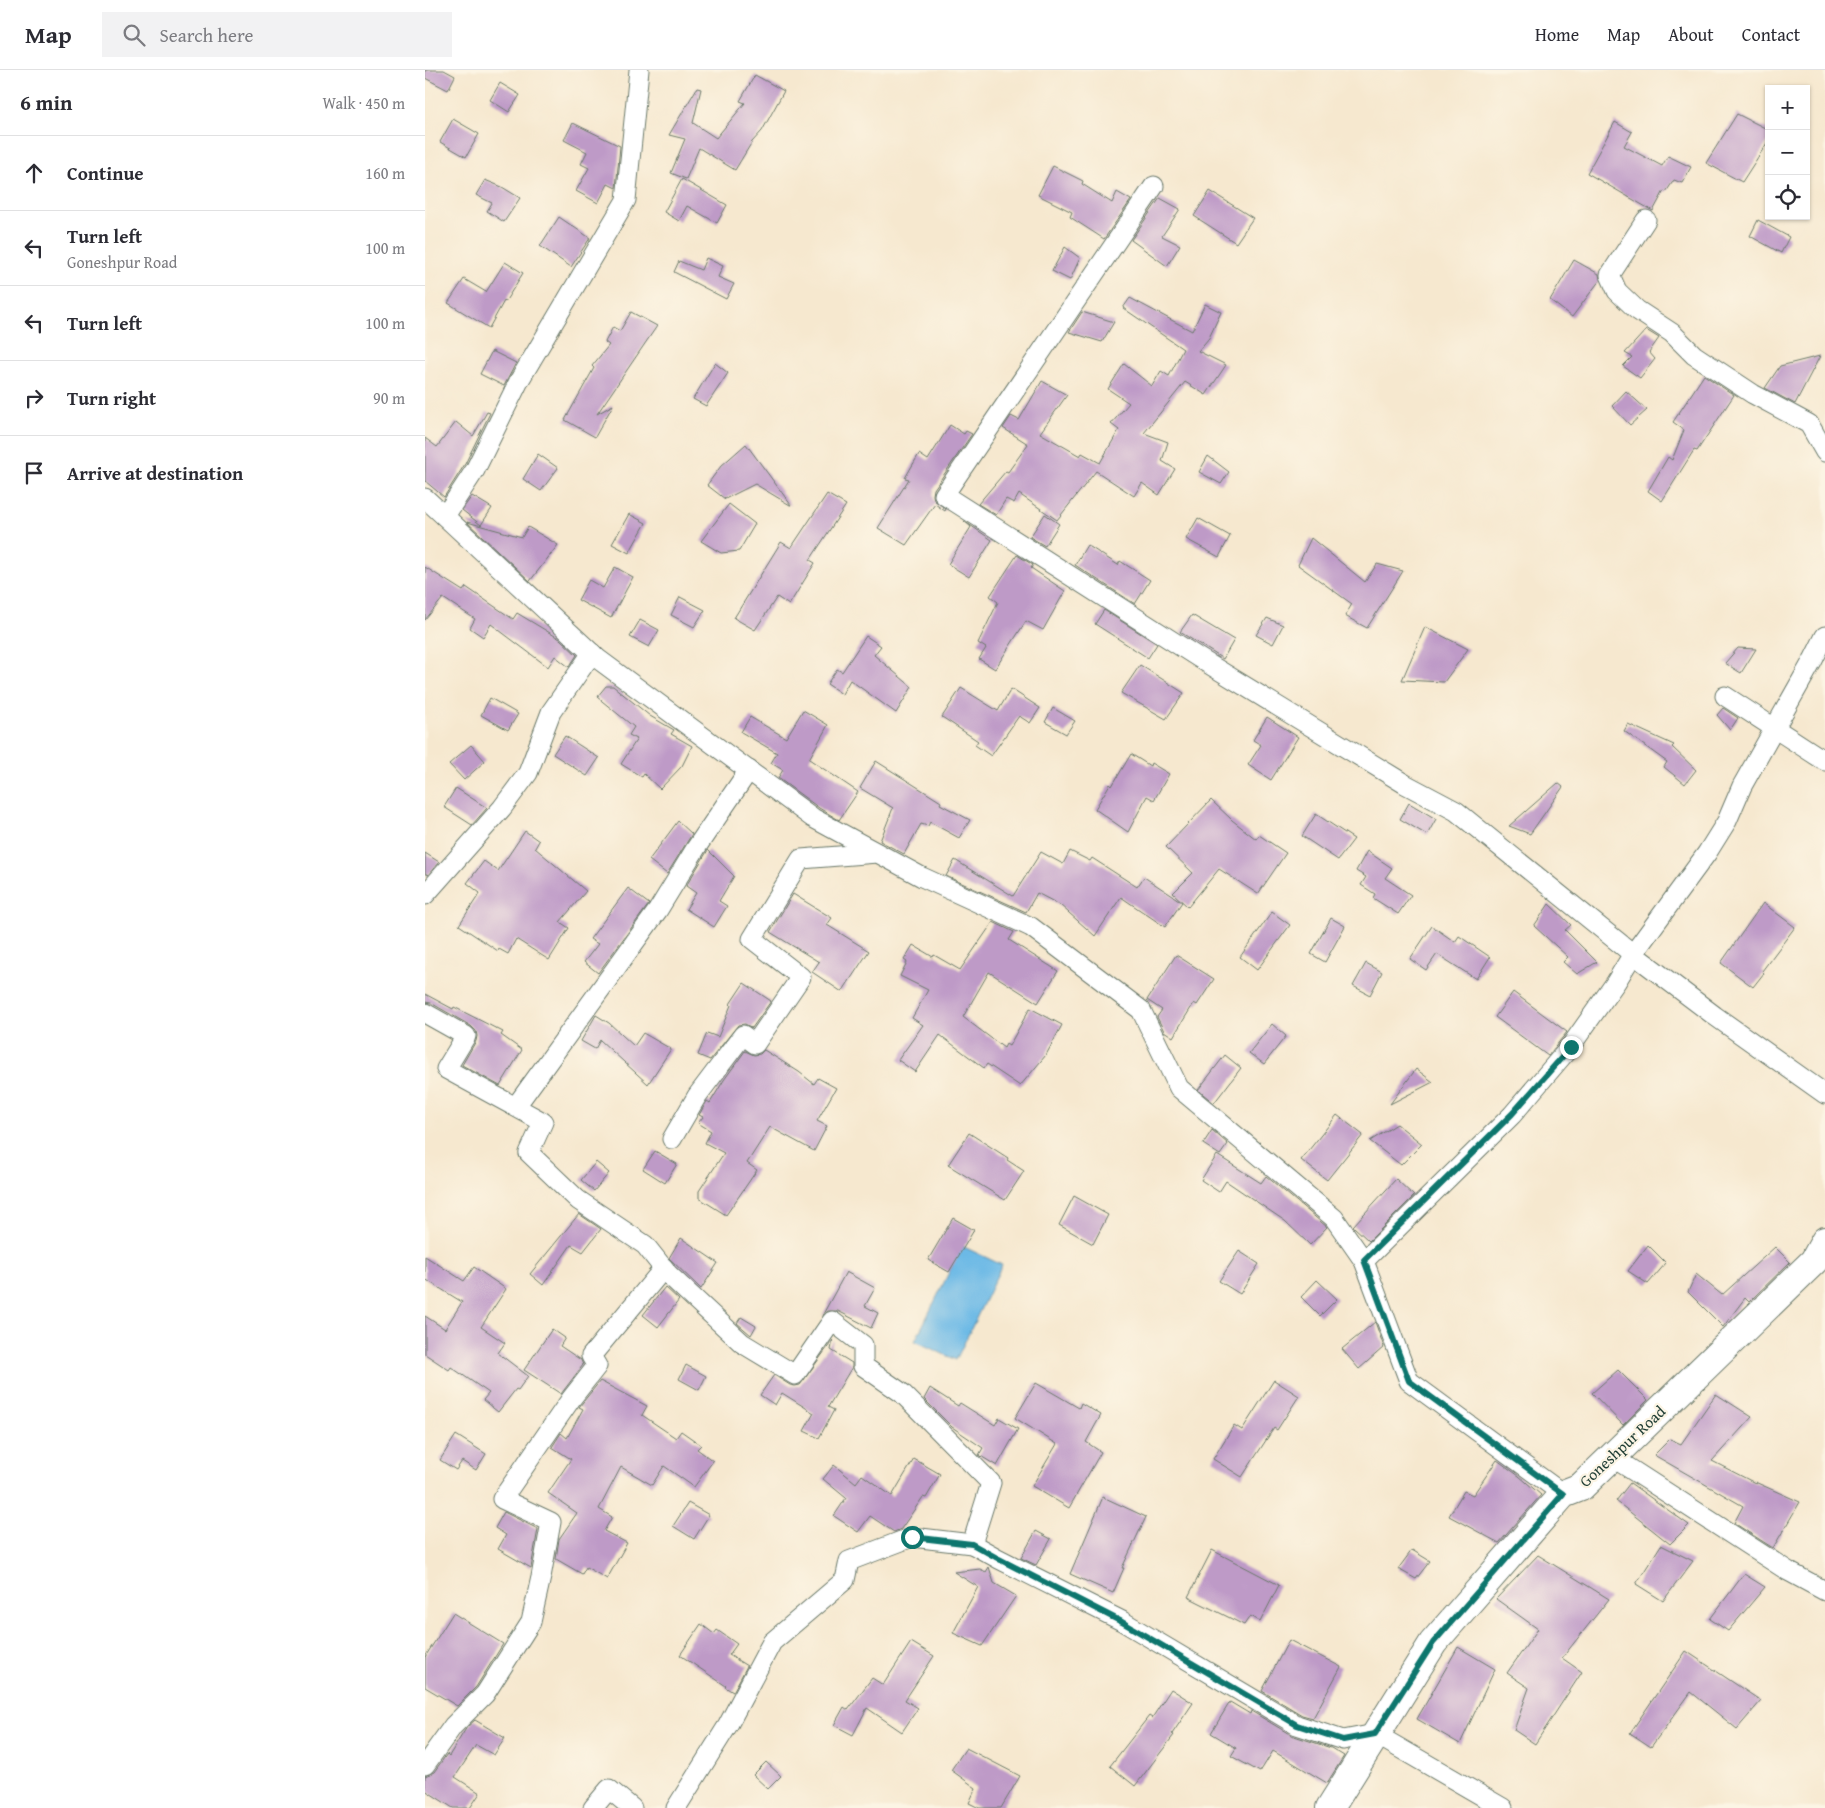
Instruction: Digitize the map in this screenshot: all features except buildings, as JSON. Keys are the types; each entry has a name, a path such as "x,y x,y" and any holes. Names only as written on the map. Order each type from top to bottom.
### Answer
{"street":[{"path":"445,516 475,470 519,381 626,200 639,70"},
{"path":"1154,186 944,495 1199,658 1405,784 1456,811 1633,954 1715,1016 1825,1094"},
{"path":"1646,220 1610,274 1617,291 1637,310 1672,333 1694,355 1753,394 1809,424 1825,452"},
{"path":"425,498 592,653 813,818 922,877 1031,927 1141,1010 1179,1088 1334,1218 1364,1260 1409,1381 1563,1494"},
{"path":"1364,1260 1512,1114 1571,1047 1633,954 1707,853 1727,821 1742,786 1774,727 1819,663 1825,636"},
{"path":"425,895 502,808 529,773 551,712 592,653"},
{"path":"1725,696 1825,761"},
{"path":"516,1106 658,910 696,848 749,770"},
{"path":"672,1139 697,1096 743,1035 755,1044 801,977 752,940 801,859 877,853"},
{"path":"425,1013 466,1036 446,1069 543,1122 529,1153 578,1200 645,1245 664,1268 742,1343 795,1375 832,1321 863,1345 863,1366 902,1393 991,1483 972,1544"},
{"name":"Goneshpur Road","path":"1330,1808 1433,1643 1563,1494 1581,1487 1814,1261 1825,1241"},
{"path":"425,1765 453,1726 485,1694 531,1622 551,1522 502,1499 571,1399 597,1366 591,1356 664,1268"},
{"path":"1612,1457 1788,1571 1825,1591"},
{"path":"676,1808 728,1725 772,1642 845,1580 849,1561 912,1537 972,1544 1122,1622 1297,1725 1343,1740 1375,1734 1503,1808"},
{"path":"593,1808 609,1789 632,1808"}],"water":[{"path":"962,1246 1002,1265 956,1360 915,1341"}],"route":[{"path":"912,1537 972,1544 1122,1622 1297,1725 1343,1740 1375,1734 1433,1643 1563,1494 1409,1381 1364,1260 1512,1114 1571,1047"}]}
